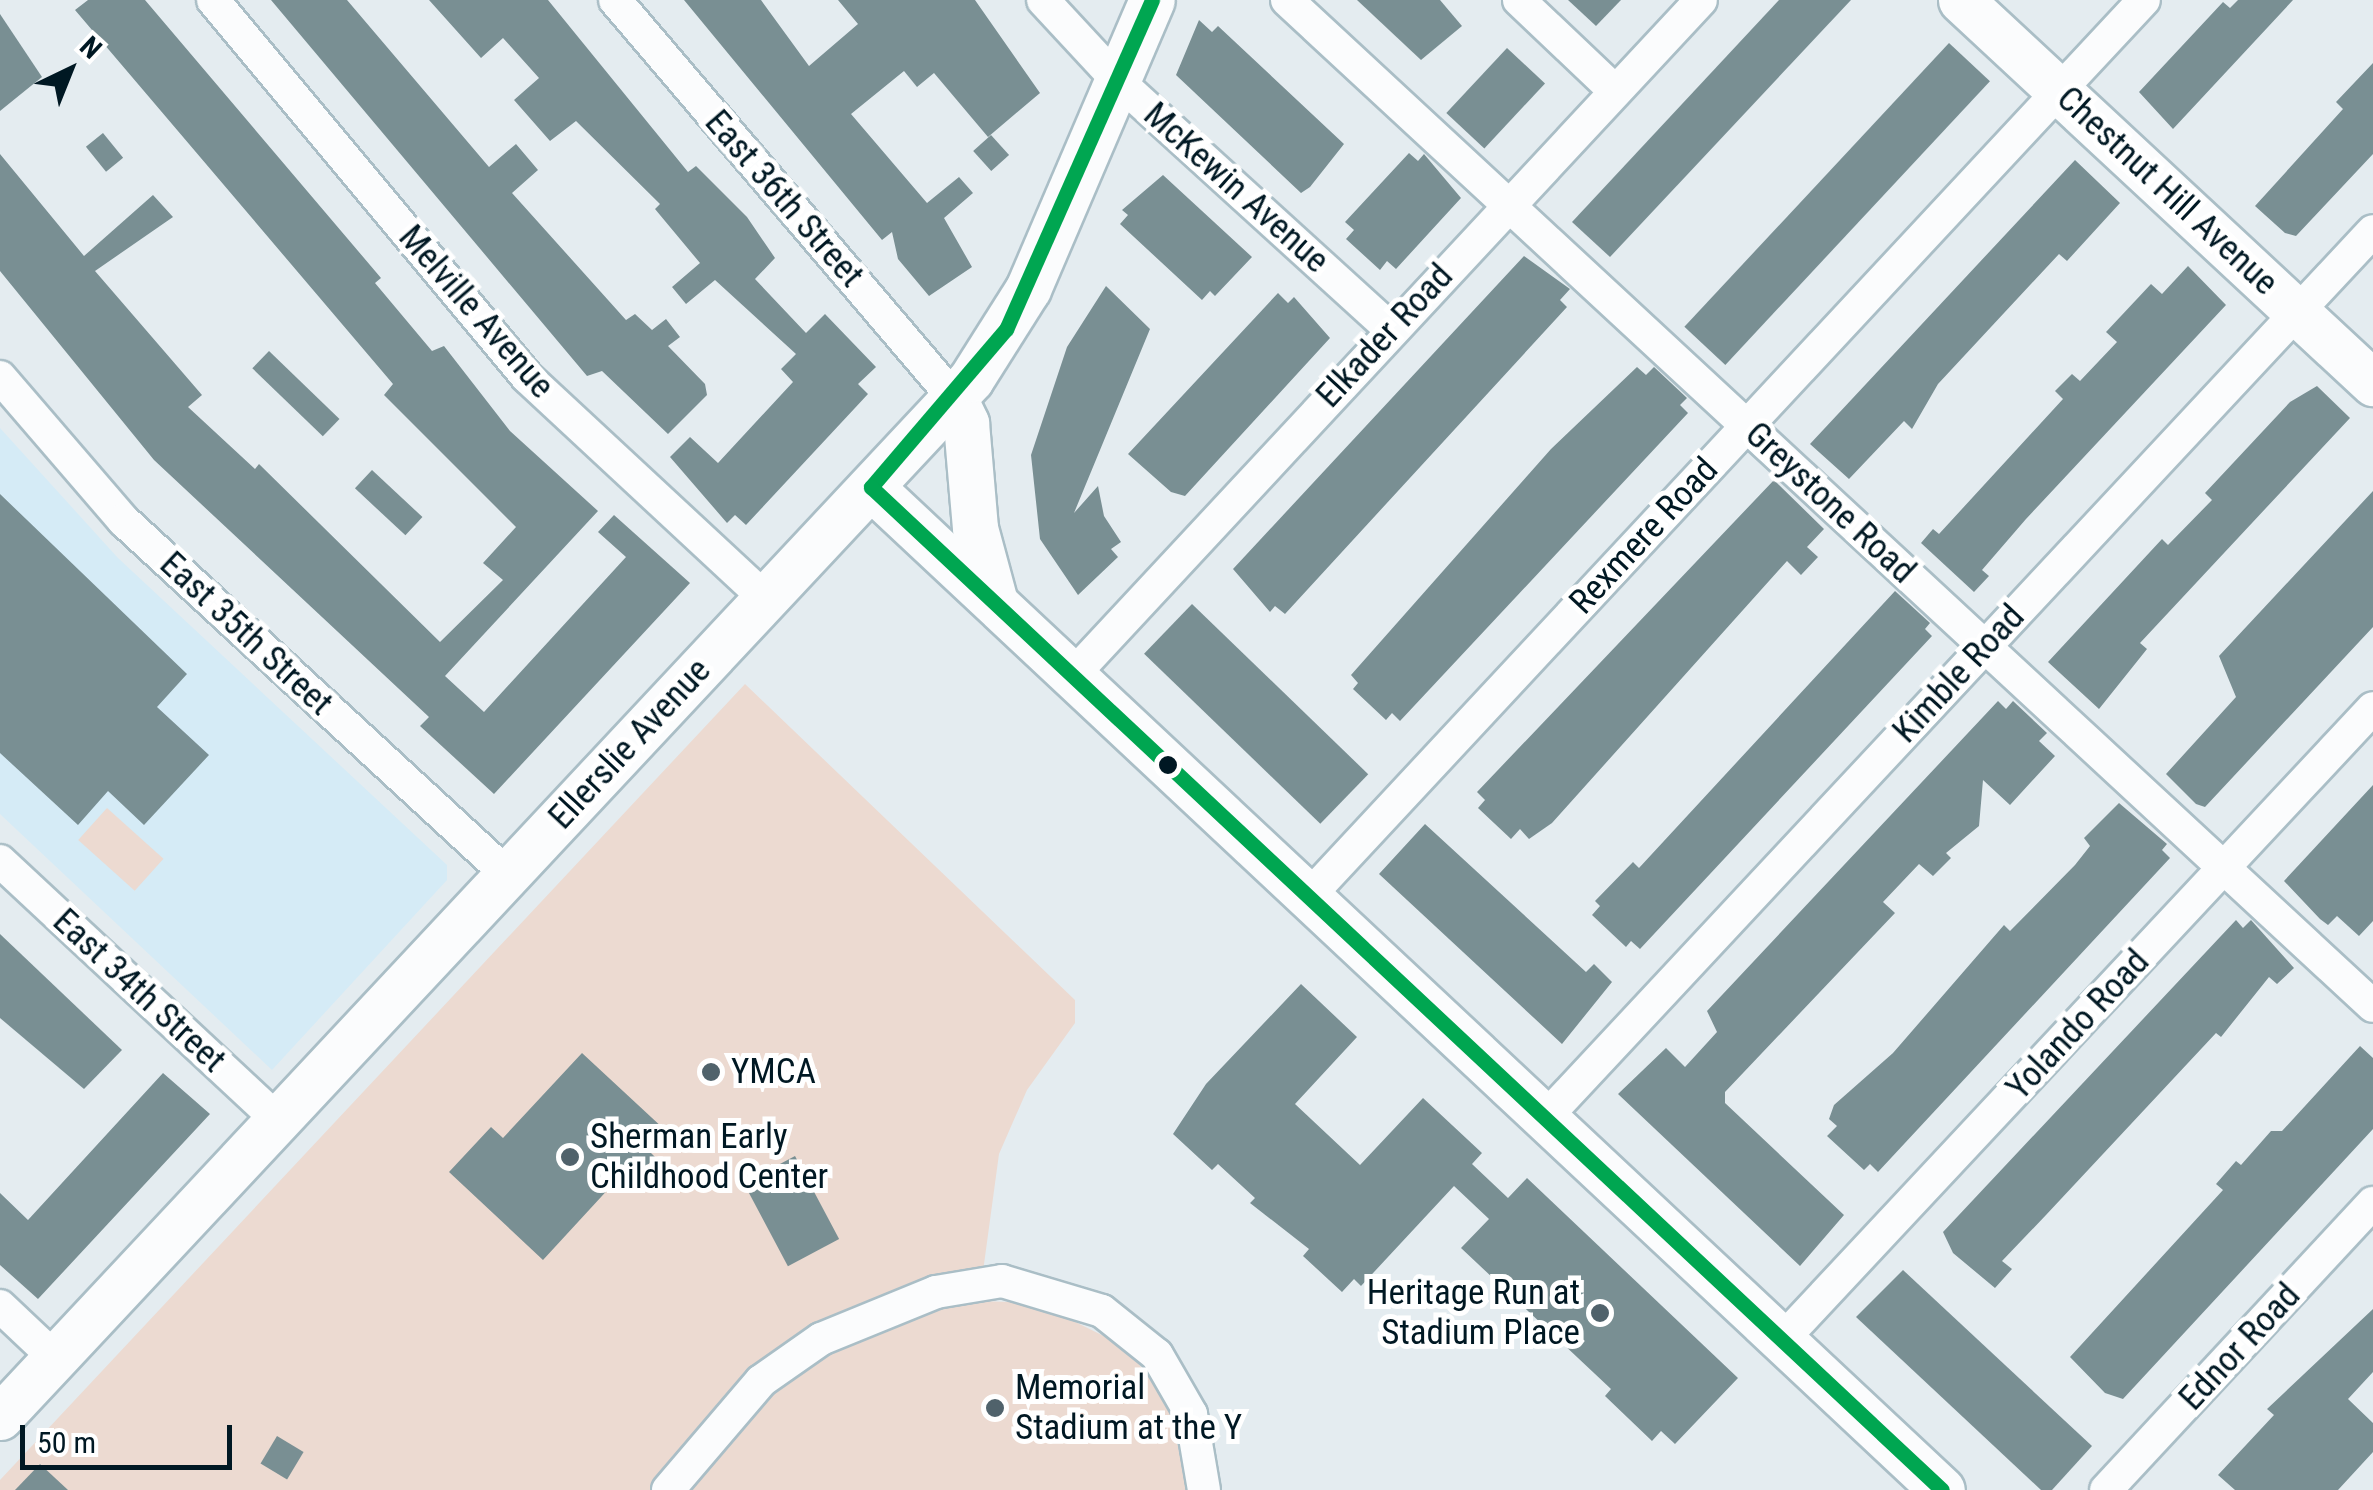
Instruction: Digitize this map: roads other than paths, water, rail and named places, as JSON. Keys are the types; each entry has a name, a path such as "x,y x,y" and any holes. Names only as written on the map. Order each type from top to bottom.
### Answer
{"street":[{"name":"Melville Avenue","path":"212,0 528,377 766,599"},
{"name":"East 36th Street","path":"614,0 954,398"},
{"name":"McKewin Avenue","path":"1043,0 1118,81 1390,329"},
{"name":"Ellerslie Avenue","path":"0,1417 954,398 1028,289 1152,0"},
{"name":"Greystone Road","path":"1286,0 2373,1006"},
{"path":"1519,0 1615,91"},
{"name":"Elkader Road","path":"1072,676 1390,329 1701,0"},
{"name":"Chestnut Hill Avenue","path":"1961,0 2373,383"},
{"name":"Rexmere Road","path":"1308,897 2144,0"},
{"name":"Kimble Road","path":"1545,1118 2373,231"},
{"name":"East 35th Street","path":"0,377 124,520 508,874"},
{"path":"954,398 966,423 975,528 996,604"},
{"path":"871,487 1942,1490"},
{"name":"Yolando Road","path":"1782,1340 2373,708"},
{"name":"East 34th Street","path":"0,860 278,1120"},
{"name":"Ednor Road","path":"2106,1490 2373,1203"},
{"path":"668,1490 735,1407 810,1346 899,1304 1002,1281 1102,1311 1157,1355 1192,1414 1204,1490"},
{"path":"0,1306 54,1358"}],"place":[{"name":"YMCA","path":"711,1072"},
{"name":"Sherman Early Childhood Center","path":"570,1157"},
{"name":"Heritage Run at Stadium Place","path":"1600,1313"},
{"name":"Memorial Stadium at the Y","path":"995,1408"}]}
